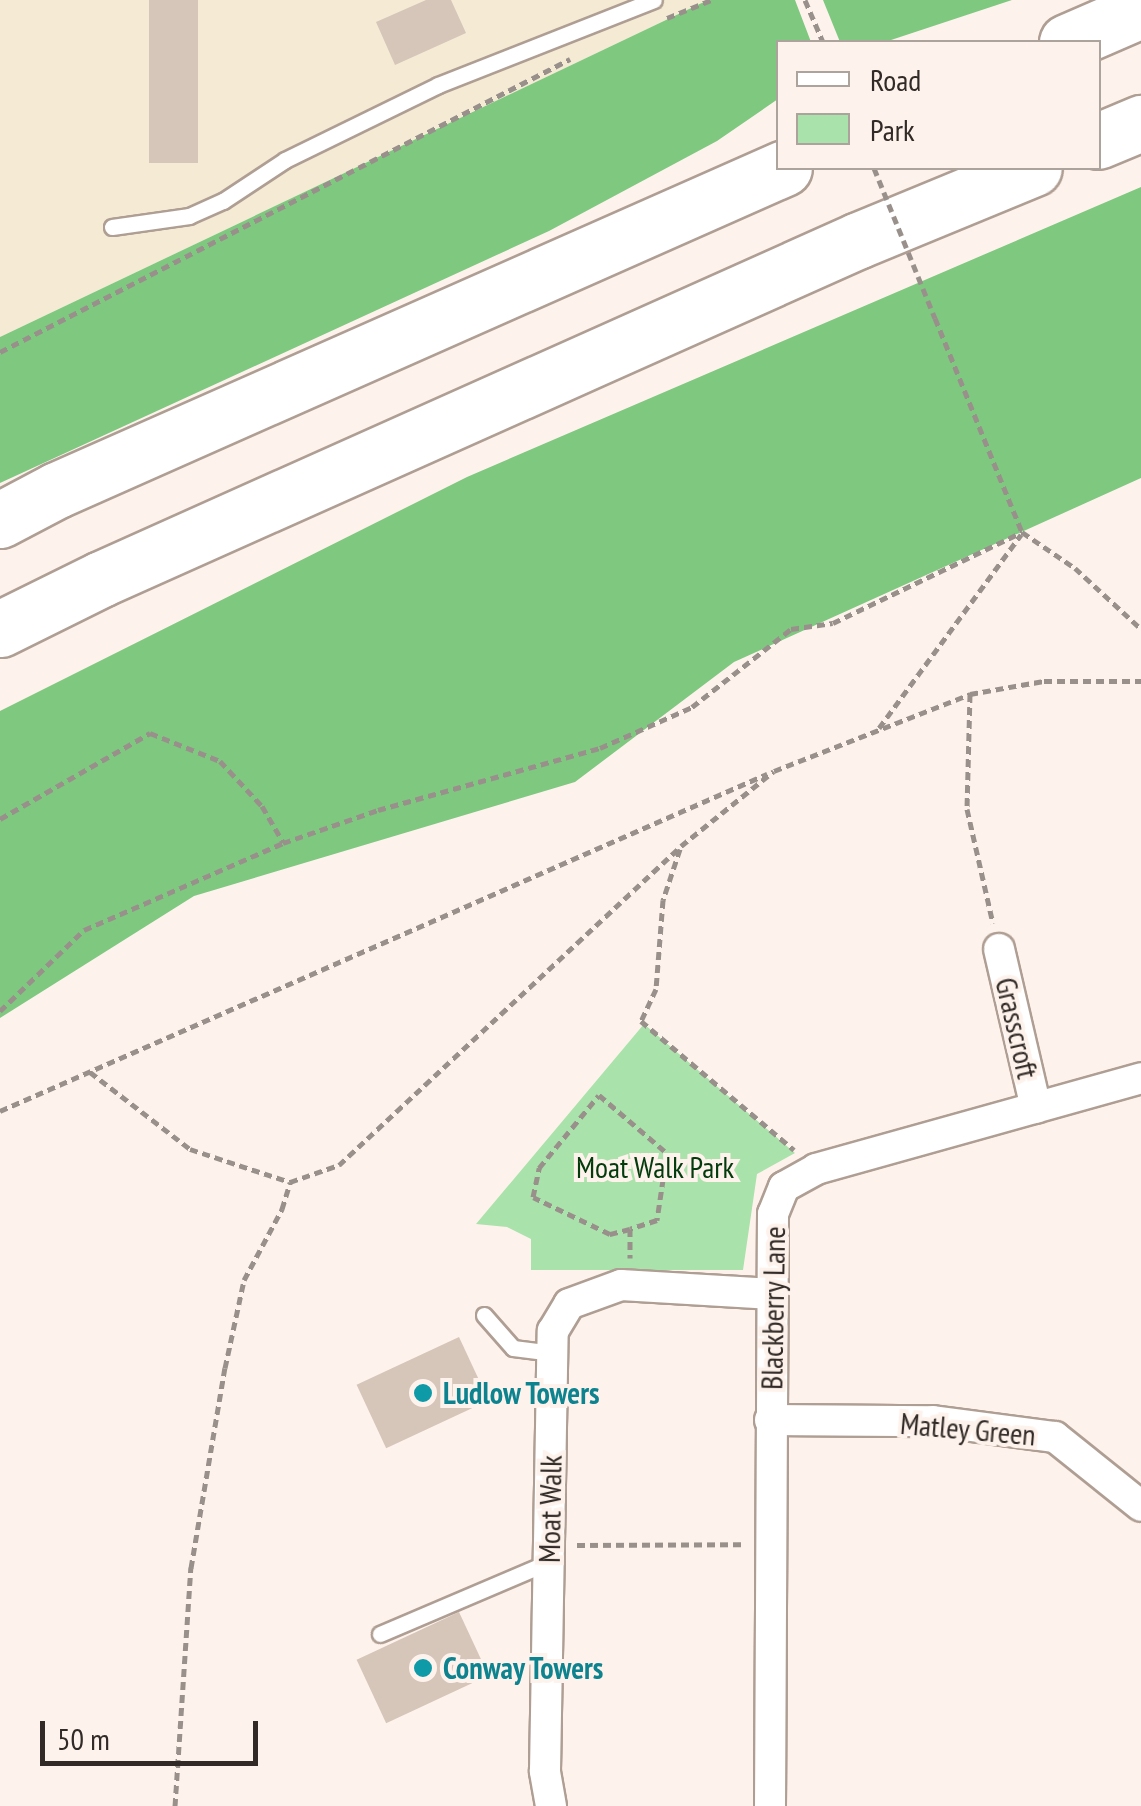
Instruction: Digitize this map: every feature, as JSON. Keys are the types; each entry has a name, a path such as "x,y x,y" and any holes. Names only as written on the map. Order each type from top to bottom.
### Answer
{"highway":[{"path":"1072,40 1141,10"},
{"path":"1101,140 1141,123"},
{"path":"0,520 56,490 779,170"},
{"path":"0,629 101,578 732,296 1029,170"}],"street":[{"name":"Grasscroft","path":"999,949 1036,1108"},
{"name":"Blackberry Lane","path":"770,1806 773,1214 784,1187 816,1169 1141,1078"},
{"name":"Moat Walk","path":"551,1806 545,1771 554,1331 569,1304 592,1292 631,1286 773,1294"},
{"name":"Matley Green","path":"770,1420 932,1422 1055,1438 1141,1506"}],"lane":[{"path":"112,226 190,216 223,201 285,160 438,85 654,0"},
{"path":"484,1315 513,1348 553,1353"},
{"path":"380,1634 549,1554"}],"path":[{"path":"656,23 711,0"},
{"path":"805,0 822,40"},
{"path":"0,352 582,53"},
{"path":"875,170 1022,532 1075,568 1141,628"},
{"path":"878,730 1022,532"},
{"path":"0,1011 84,930 283,843 378,810 600,748 692,707 792,629 832,623 1022,532"},
{"path":"0,1111 774,771 970,694 1044,681 1141,681"},
{"path":"970,694 968,810 999,949"},
{"path":"0,819 150,733 220,760 262,806 283,843"},
{"path":"90,1072 190,1150 290,1182 339,1166 681,846 774,771"},
{"path":"681,846 664,900 656,989 641,1021 816,1169"},
{"path":"599,1096 667,1153 657,1220 630,1229 610,1234 533,1197 539,1168 599,1096"},
{"path":"175,1806 190,1568 225,1368 244,1280 282,1209 290,1182"},
{"path":"630,1229 631,1286"},
{"path":"549,1554 770,1544"}],"shaded area":[{"path":"0,0 708,0 0,337"}],"green space":[{"path":"708,0 795,0 810,40 776,40 776,100 717,141 549,231 0,483 0,337"},
{"path":"823,0 1012,0 891,40 839,40"},
{"path":"1141,187 1141,478 734,662 575,782 194,896 0,1018 0,711 467,477"},
{"name":"Moat Walk Park","path":"644,1024 795,1153 757,1174 743,1270 531,1270 531,1239 507,1227 476,1224"}],"building":[{"path":"149,0 198,0 198,163 149,163"},
{"path":"426,0 451,0 466,33 395,65 376,22"},
{"name":"Ludlow Towers","path":"459,1337 489,1400 386,1448 357,1385"},
{"name":"Conway Towers","path":"459,1612 489,1675 386,1723 357,1660"}],"place":[{"name":"Ludlow Towers","path":"423,1393"},
{"name":"Conway Towers","path":"423,1668"}]}
